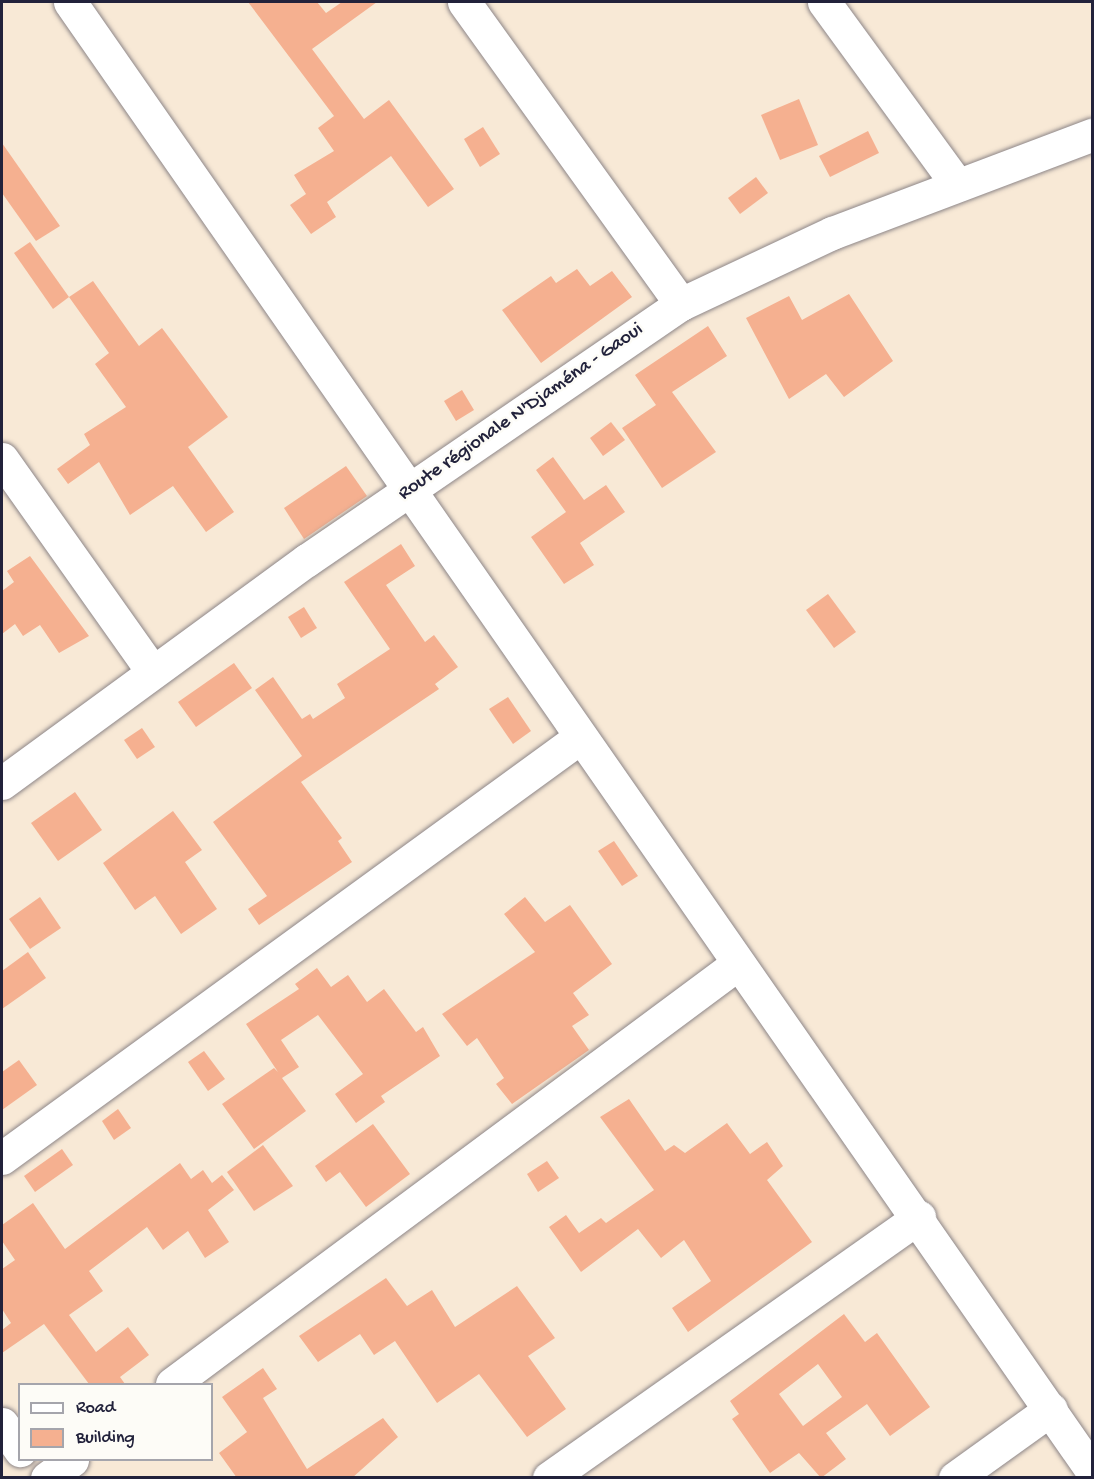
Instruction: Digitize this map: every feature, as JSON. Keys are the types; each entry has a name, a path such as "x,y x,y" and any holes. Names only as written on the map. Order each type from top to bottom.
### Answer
{"street":[{"path":"70,2 406,491 736,965 919,1217 1092,1471"},
{"path":"464,2 681,304"},
{"path":"824,2 956,183"},
{"name":"Route régionale N'Djaména - Gaoui","path":"2,783 406,491 681,304 751,268 956,183 1092,135"},
{"path":"2,459 153,672"},
{"path":"2,1158 579,738"},
{"path":"173,1383 736,965"},
{"path":"549,1478 919,1217"},
{"path":"955,1478 1051,1408"},
{"path":"2,1424 18,1447"},
{"path":"27,1461 39,1478"},
{"path":"48,1478 71,1461"}],"building":[{"path":"248,2 317,2 326,13 342,2 377,2 312,49 364,119 389,100 454,189 428,207 391,156 327,202 336,217 311,234 290,205 306,194 294,175 334,151 318,128 334,116"},
{"path":"799,99 818,145 780,160 761,115"},
{"path":"483,127 500,154 480,167 464,139"},
{"path":"868,131 879,153 830,177 819,156"},
{"path":"2,143 60,226 36,241 2,193"},
{"path":"756,177 768,193 740,214 728,198"},
{"path":"30,242 69,297 53,309 14,253"},
{"path":"577,269 590,286 612,271 632,297 541,363 502,310 551,276 556,283"},
{"path":"93,281 139,346 162,328 228,417 188,447 234,512 206,532 173,486 130,515 99,462 68,484 57,469 90,445 84,434 126,407 95,364 109,353 69,297"},
{"path":"849,294 893,361 844,397 826,374 789,399 746,318 789,296 802,320"},
{"path":"708,326 727,356 672,392 716,452 662,488 622,428 656,405 635,375"},
{"path":"462,390 474,410 456,421 444,401"},
{"path":"611,422 625,440 603,456 590,438"},
{"path":"553,457 584,500 606,485 625,512 580,543 594,565 564,584 531,537 566,512 536,470"},
{"path":"346,466 367,496 304,539 284,508"},
{"path":"401,544 415,566 386,585 425,642 434,635 458,667 435,684 439,689 301,782 342,838 338,841 352,862 259,925 248,909 267,896 213,822 302,756 255,690 273,677 302,719 310,714 313,719 345,698 337,684 390,649 344,582"},
{"path":"30,556 89,636 59,653 40,625 23,636 15,624 2,634 2,591 14,582 7,571"},
{"path":"828,594 856,632 834,648 806,610"},
{"path":"304,607 317,628 301,638 288,617"},
{"path":"234,663 252,688 196,727 178,702"},
{"path":"508,697 531,731 513,744 489,709"},
{"path":"142,728 155,747 137,759 124,740"},
{"path":"75,792 102,830 58,861 31,823"},
{"path":"173,811 202,850 185,862 217,909 181,934 155,896 135,910 103,863"},
{"path":"614,841 638,876 622,886 598,851"},
{"path":"40,897 61,928 30,949 9,919"},
{"path":"525,897 545,922 570,905 612,964 573,993 589,1015 572,1026 589,1050 512,1104 496,1084 504,1078 477,1038 467,1046 442,1014 535,952 504,914"},
{"path":"28,952 46,978 2,1009 2,971"},
{"path":"317,968 331,987 348,975 367,1002 384,989 416,1032 423,1027 440,1056 381,1096 385,1102 356,1123 335,1094 363,1074 318,1015 281,1040 299,1067 282,1078 306,1111 254,1149 222,1104 274,1068 278,1072 246,1024 299,989 295,984"},
{"path":"204,1051 225,1079 208,1091 188,1062"},
{"path":"19,1060 37,1085 2,1110 2,1072"},
{"path":"629,1099 665,1151 674,1145 685,1153 727,1123 750,1154 767,1142 783,1166 767,1180 812,1242 688,1332 672,1308 711,1281 684,1240 661,1258 638,1229 581,1272 549,1227 566,1215 579,1233 601,1218 606,1223 654,1190 600,1117"},
{"path":"118,1109 131,1128 114,1140 102,1121"},
{"path":"373,1124 410,1174 366,1207 340,1172 326,1182 315,1166"},
{"path":"263,1145 293,1186 254,1211 227,1172"},
{"path":"62,1149 73,1165 35,1192 24,1176"},
{"path":"547,1161 559,1178 538,1192 527,1174"},
{"path":"180,1163 191,1179 203,1170 212,1183 222,1175 234,1190 208,1210 229,1242 205,1258 188,1231 163,1250 147,1227 89,1271 103,1291 69,1315 96,1352 128,1327 149,1355 120,1377 124,1383 88,1383 44,1324 2,1353 2,1330 11,1323 2,1309 2,1269 15,1260 2,1241 2,1225 33,1203 65,1249"},
{"path":"386,1278 407,1306 432,1290 455,1327 517,1286 555,1338 528,1356 566,1409 527,1437 479,1374 437,1403 395,1341 374,1355 360,1334 318,1362 299,1336"},
{"path":"844,1314 865,1342 877,1333 930,1407 890,1436 867,1404 826,1433 846,1459 821,1478 799,1453 770,1473 732,1419 739,1414 730,1401","holes":["818,1364 842,1397 803,1426 779,1394"]},
{"path":"263,1368 277,1389 263,1398 307,1469 383,1418 398,1437 352,1478 237,1478 219,1453 247,1432 222,1397"}]}
